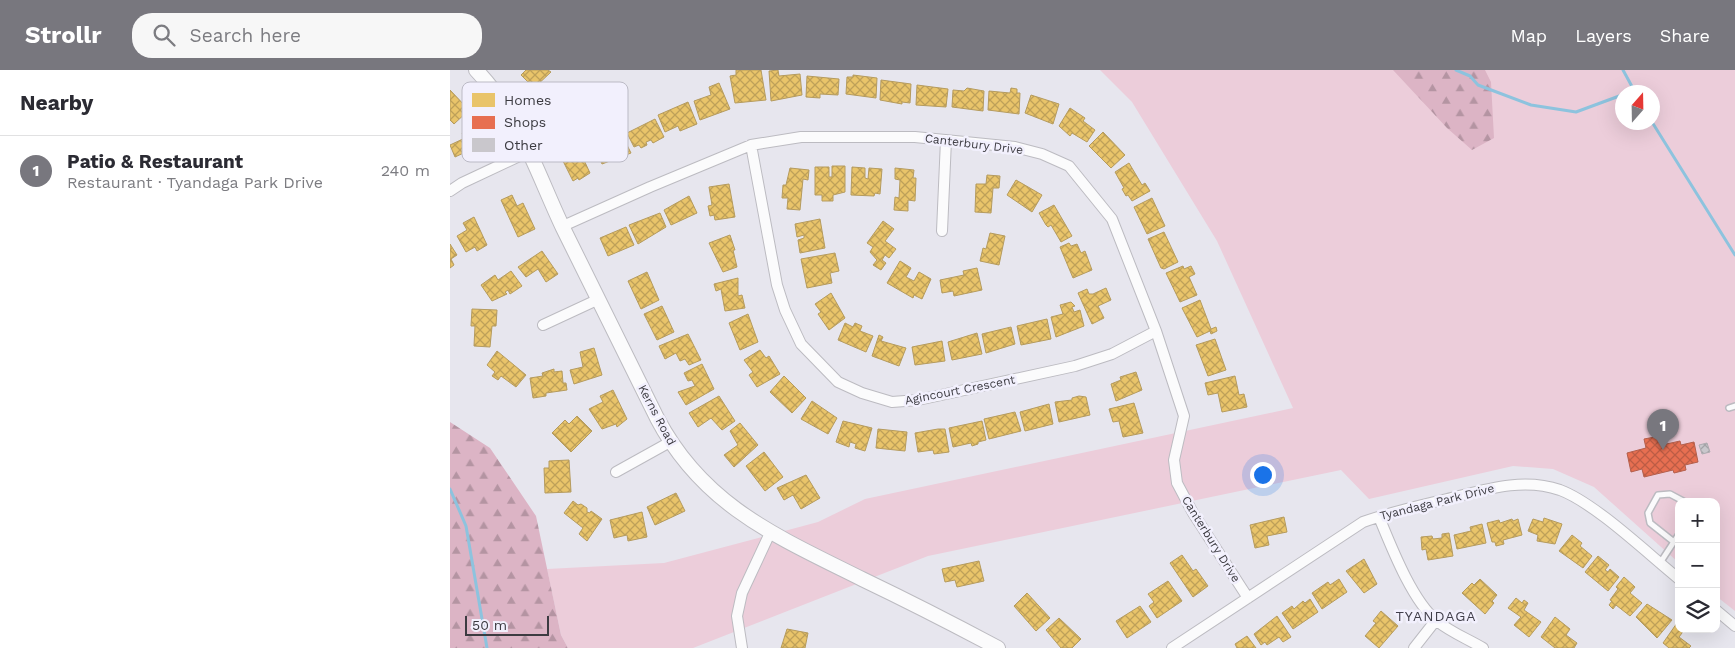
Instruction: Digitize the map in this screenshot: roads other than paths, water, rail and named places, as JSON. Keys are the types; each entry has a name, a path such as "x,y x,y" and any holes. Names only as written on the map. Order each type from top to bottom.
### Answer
{"street":[{"name":"Kerns Road","path":"476,70 487,82"},
{"name":"Canterbury Drive","path":"562,226 751,145 801,137 915,136 1015,147 1042,154 1069,166 1112,219 1156,331 1184,416 1174,460 1177,482 1193,513 1248,598"},
{"path":"942,230 946,140"},
{"name":"Agincourt Crescent","path":"751,145 777,285 785,310 801,344 838,382 846,386 892,402 918,400 1075,366 1112,354 1156,331"},
{"path":"450,191 462,183 507,162"},
{"name":"Kerns Road","path":"533,162 562,226 670,442 687,465 727,502 770,533 998,648"},
{"path":"543,325 599,299"},
{"path":"616,472 670,442"},
{"name":"Tyandaga Park Drive","path":"1172,648 1345,532 1379,517 1504,486 1540,486 1560,490 1582,501 1675,576"},
{"path":"1379,517 1394,553 1417,597 1436,620 1483,648"},
{"path":"742,648 737,616 742,593 770,533"},
{"path":"1720,613 1735,626"},
{"path":"1414,648 1436,620"}],"lane":[{"path":"1729,408 1735,406"},
{"path":"1660,564 1674,542 1650,523 1648,513 1658,495 1670,494 1678,498"}],"waterway":[{"path":"1456,70 1470,76 1478,85 1531,105 1576,112 1615,98"},
{"path":"1623,70 1631,85"},
{"path":"1657,130 1735,255"},
{"path":"450,489 466,526 487,648"}],"place":[{"name":"Patio & Restaurant","path":"1663,450"}],"district":[{"name":"TYANDAGA","path":"1436,616"}]}
